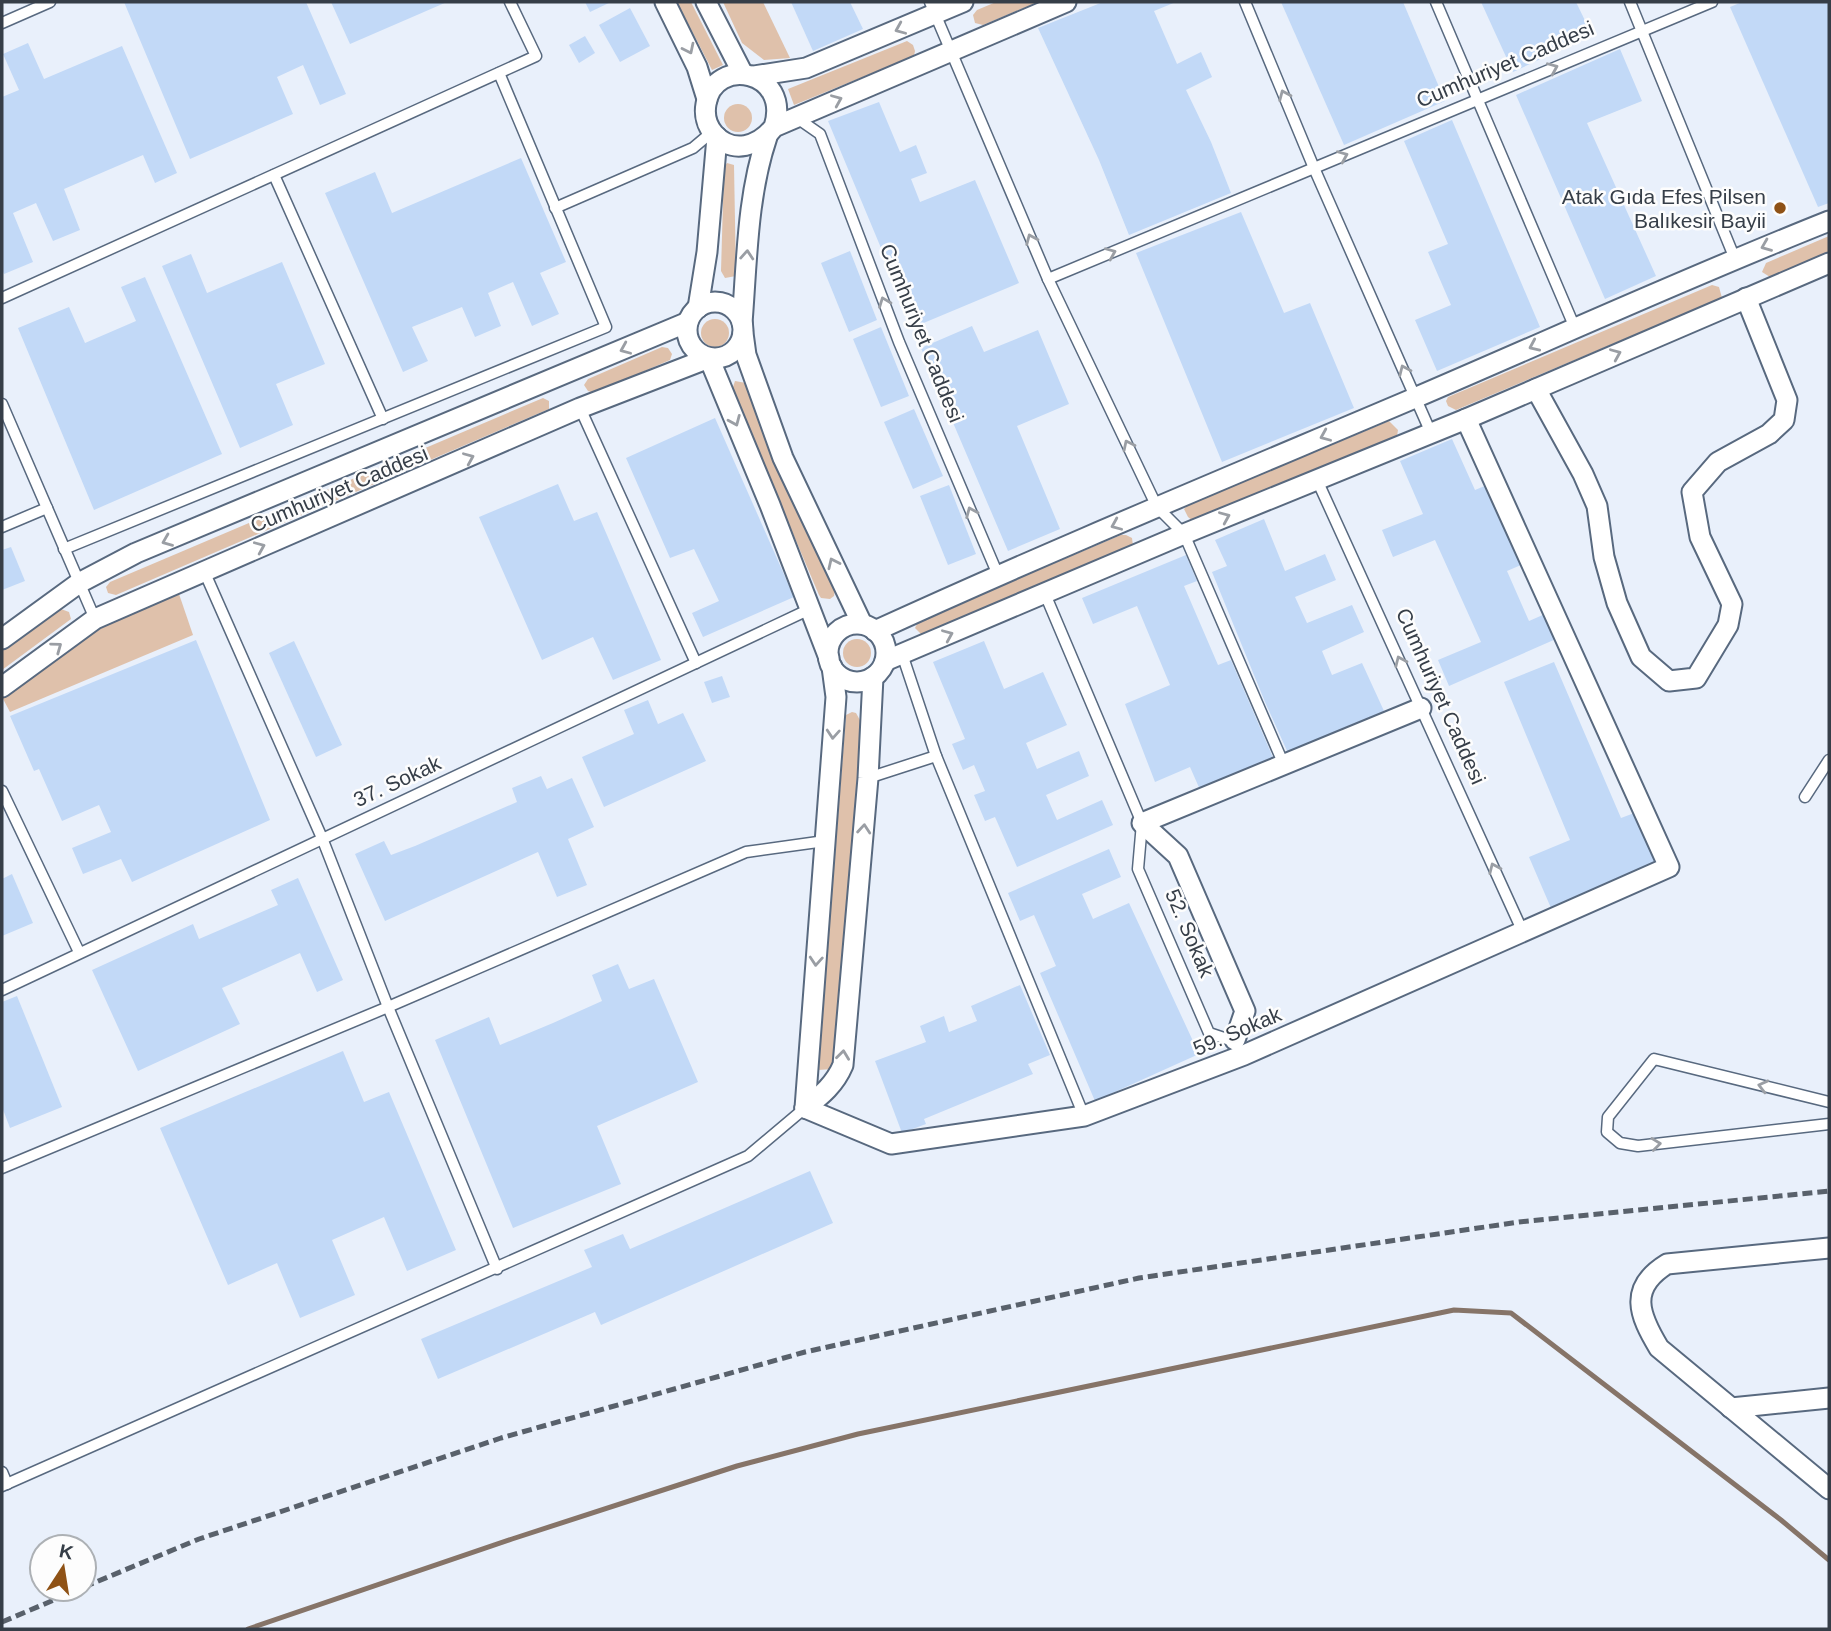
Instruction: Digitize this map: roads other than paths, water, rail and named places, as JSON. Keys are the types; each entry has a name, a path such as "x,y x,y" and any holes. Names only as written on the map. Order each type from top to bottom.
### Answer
{"street":[{"path":"665,2 697,67 707,99 707,122 715,134 732,145 744,146 757,143 796,117 1066,2"},
{"path":"706,2 749,75 765,82 778,103 778,115 757,166 748,234 743,328 746,355 783,458 869,628 884,642 887,664 868,778 843,1065 837,1080 805,1108"},
{"path":"707,99 712,88 731,75 807,68 933,8 962,2"},
{"path":"693,315 706,303 724,304 732,308 743,328 735,350 718,358 709,358 700,354 689,340 693,315 707,252 715,134"},
{"path":"1829,221 998,575 869,628 845,627 831,640 830,662 838,674 854,681 887,664 1184,534 1466,419 1829,263"},
{"path":"1536,389 1583,474 1597,506 1604,557 1617,603 1641,657 1669,681 1696,678 1728,625 1732,604 1700,537 1692,492 1718,462 1769,434 1784,420 1786,410 1787,400 1746,298"},
{"name":"Cumhuriyet Caddesi","path":"2,639 79,583 136,553 693,315"},
{"path":"709,358 771,505 830,662 836,697 805,1108"},
{"name":"Cumhuriyet Caddesi","path":"2,687 95,619 580,408 709,358"},
{"name":"59. Sokak","path":"805,1108 891,1144 1084,1116 1240,1047 1669,867 1466,419"},
{"path":"1142,823 1421,708"},
{"name":"52. Sokak","path":"1142,823 1178,856 1245,1011 1240,1047"},
{"path":"1829,1248 1667,1264 1651,1274 1643,1288 1641,1307 1648,1329 1660,1348 1829,1489"},
{"path":"1731,1408 1829,1398"}],"lane":[{"path":"2,23 50,2"},
{"path":"2,298 536,56 510,2"},
{"path":"1245,2 1314,168 1431,433"},
{"path":"1436,2 1575,328"},
{"path":"1630,2 1735,259"},
{"name":"Cumhuriyet Caddesi","path":"1048,279 1712,2"},
{"path":"933,8 1048,279 1157,507 1184,534 1284,765"},
{"path":"64,549 606,327 499,73"},
{"name":"Cumhuriyet Caddesi","path":"796,117 820,134 899,342 998,575"},
{"path":"555,208 693,148 715,134"},
{"path":"274,174 383,419"},
{"path":"2,404 95,619"},
{"path":"580,408 695,663"},
{"name":"Cumhuriyet Caddesi","path":"1317,480 1522,930"},
{"path":"2,527 47,508"},
{"path":"204,571 322,838 387,1007 497,1269"},
{"name":"52. Sokak","path":"1045,594 1142,823 1138,869 1209,1033 1240,1047"},
{"name":"37. Sokak","path":"2,989 810,609"},
{"path":"887,664 936,756 1084,1116"},
{"path":"868,778 936,756"},
{"path":"1805,797 1829,760"},
{"path":"2,791 79,952"},
{"path":"2,1168 387,1007 746,852 825,841"},
{"path":"1829,1102 1654,1059 1608,1117 1606,1132 1620,1143 1638,1146 1829,1124"},
{"path":"2,1472 4,1485 748,1156 805,1108"}],"waterway":[{"path":"248,1629 737,1466 858,1434 1454,1310 1511,1313 1781,1520 1829,1560"}],"railway":[{"path":"98,1581 199,1539 501,1438 805,1352 1139,1278 1519,1222 1829,1191"},
{"path":"2,1622 47,1603"}],"place":[{"name":"Atak Gıda Efes Pilsen Balıkesir Bayii","path":"1780,208"}]}
